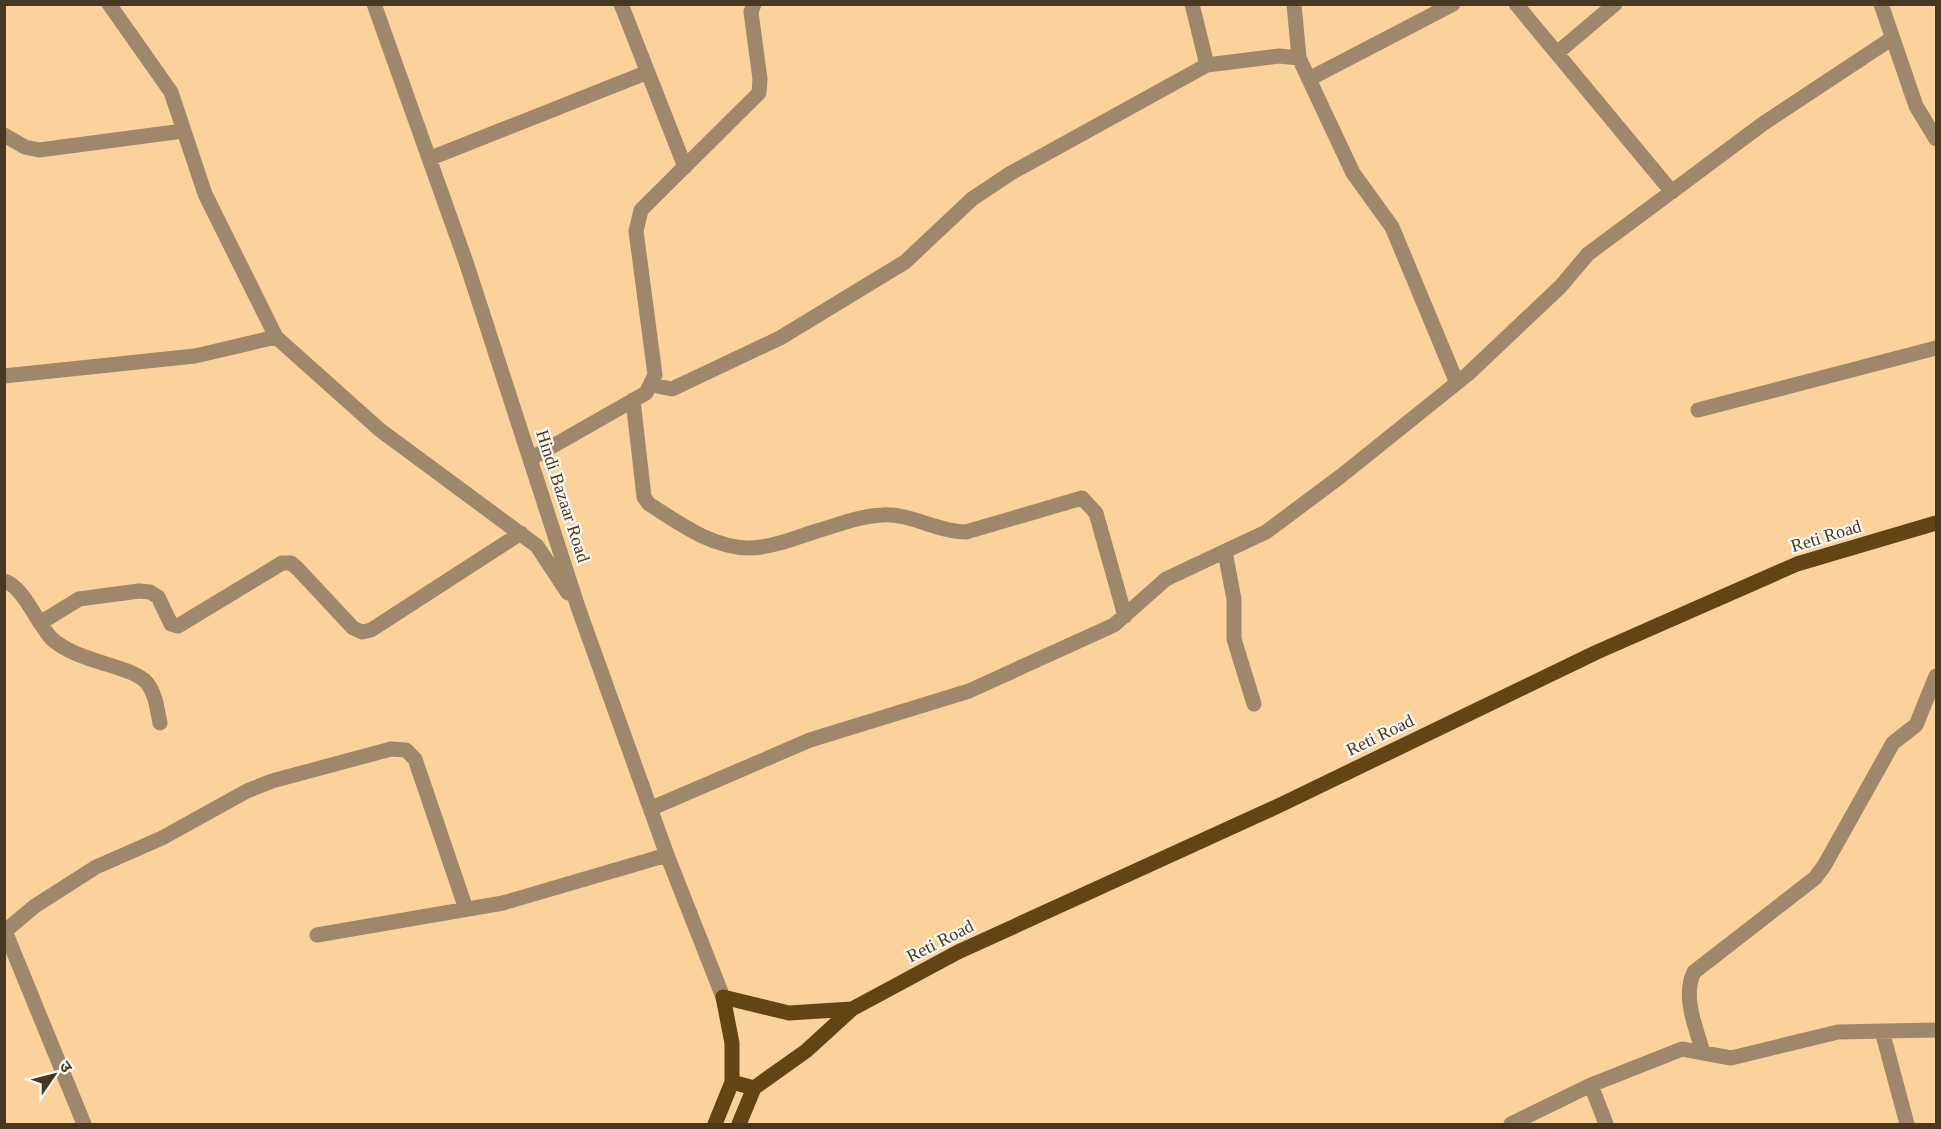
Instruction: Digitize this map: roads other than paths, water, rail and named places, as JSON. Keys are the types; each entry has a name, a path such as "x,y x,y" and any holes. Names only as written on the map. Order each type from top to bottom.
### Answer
{"main road":[{"name":"Reti Road","path":"852,1009 958,952 1276,807 1597,652 1797,564 1936,523"},
{"path":"715,1125 732,1082 732,1043 723,997 789,1013 852,1009"},
{"path":"739,1125 754,1088 806,1051 852,1009"},
{"path":"732,1082 754,1088"}],"street":[{"path":"109,4 171,92 205,194 276,337 380,430 537,546 579,610"},
{"name":"Hindi Bazaar Road","path":"374,4 431,158 579,610 667,855 723,997"},
{"path":"621,4 685,167"},
{"path":"530,459 645,393 652,385 655,375 636,231 637,221 641,210 759,93 760,79 751,12 754,4"},
{"path":"1192,4 1207,65"},
{"path":"1294,4 1299,58 1353,173 1392,226 1457,383"},
{"path":"1309,79 1453,4"},
{"path":"1515,4 1672,192"},
{"path":"1557,53 1615,4"},
{"path":"1881,4 1891,39 1916,106 1936,139"},
{"path":"652,808 810,740 969,691 1114,625 1166,579 1266,532 1457,383 1561,286 1588,254 1764,123 1891,39"},
{"path":"652,385 672,388 780,338 905,262 972,199 1011,173 1207,65 1280,56 1299,58"},
{"path":"431,158 648,72"},
{"path":"4,135 25,147 39,150 183,131"},
{"path":"4,376 195,356 276,337"},
{"path":"1698,410 1936,348"},
{"path":"633,400 644,496 649,504 699,535 733,547 750,548 768,546 866,516 894,514 950,532 966,532 1082,498 1096,513 1125,616"},
{"path":"40,623 79,599 139,591 150,592 158,597 171,624 178,626 282,563 291,563 352,628 362,632 371,630 521,533"},
{"path":"1224,552 1234,599 1234,639 1254,704"},
{"path":"4,581 15,586 49,636 72,654 134,675 147,682 154,695 160,723"},
{"path":"1703,1053 1689,998 1688,985 1694,972 1815,878 1893,743 1916,725 1936,676"},
{"path":"84,1125 5,932 35,906 96,867 162,838 247,790 272,781 391,749 406,750 416,759 466,909"},
{"path":"317,935 543,893 667,855"},
{"path":"1511,1125 1592,1085 1682,1049 1731,1058 1838,1032 1936,1030"},
{"path":"1882,1031 1907,1125"},
{"path":"1592,1085 1606,1125"}]}
